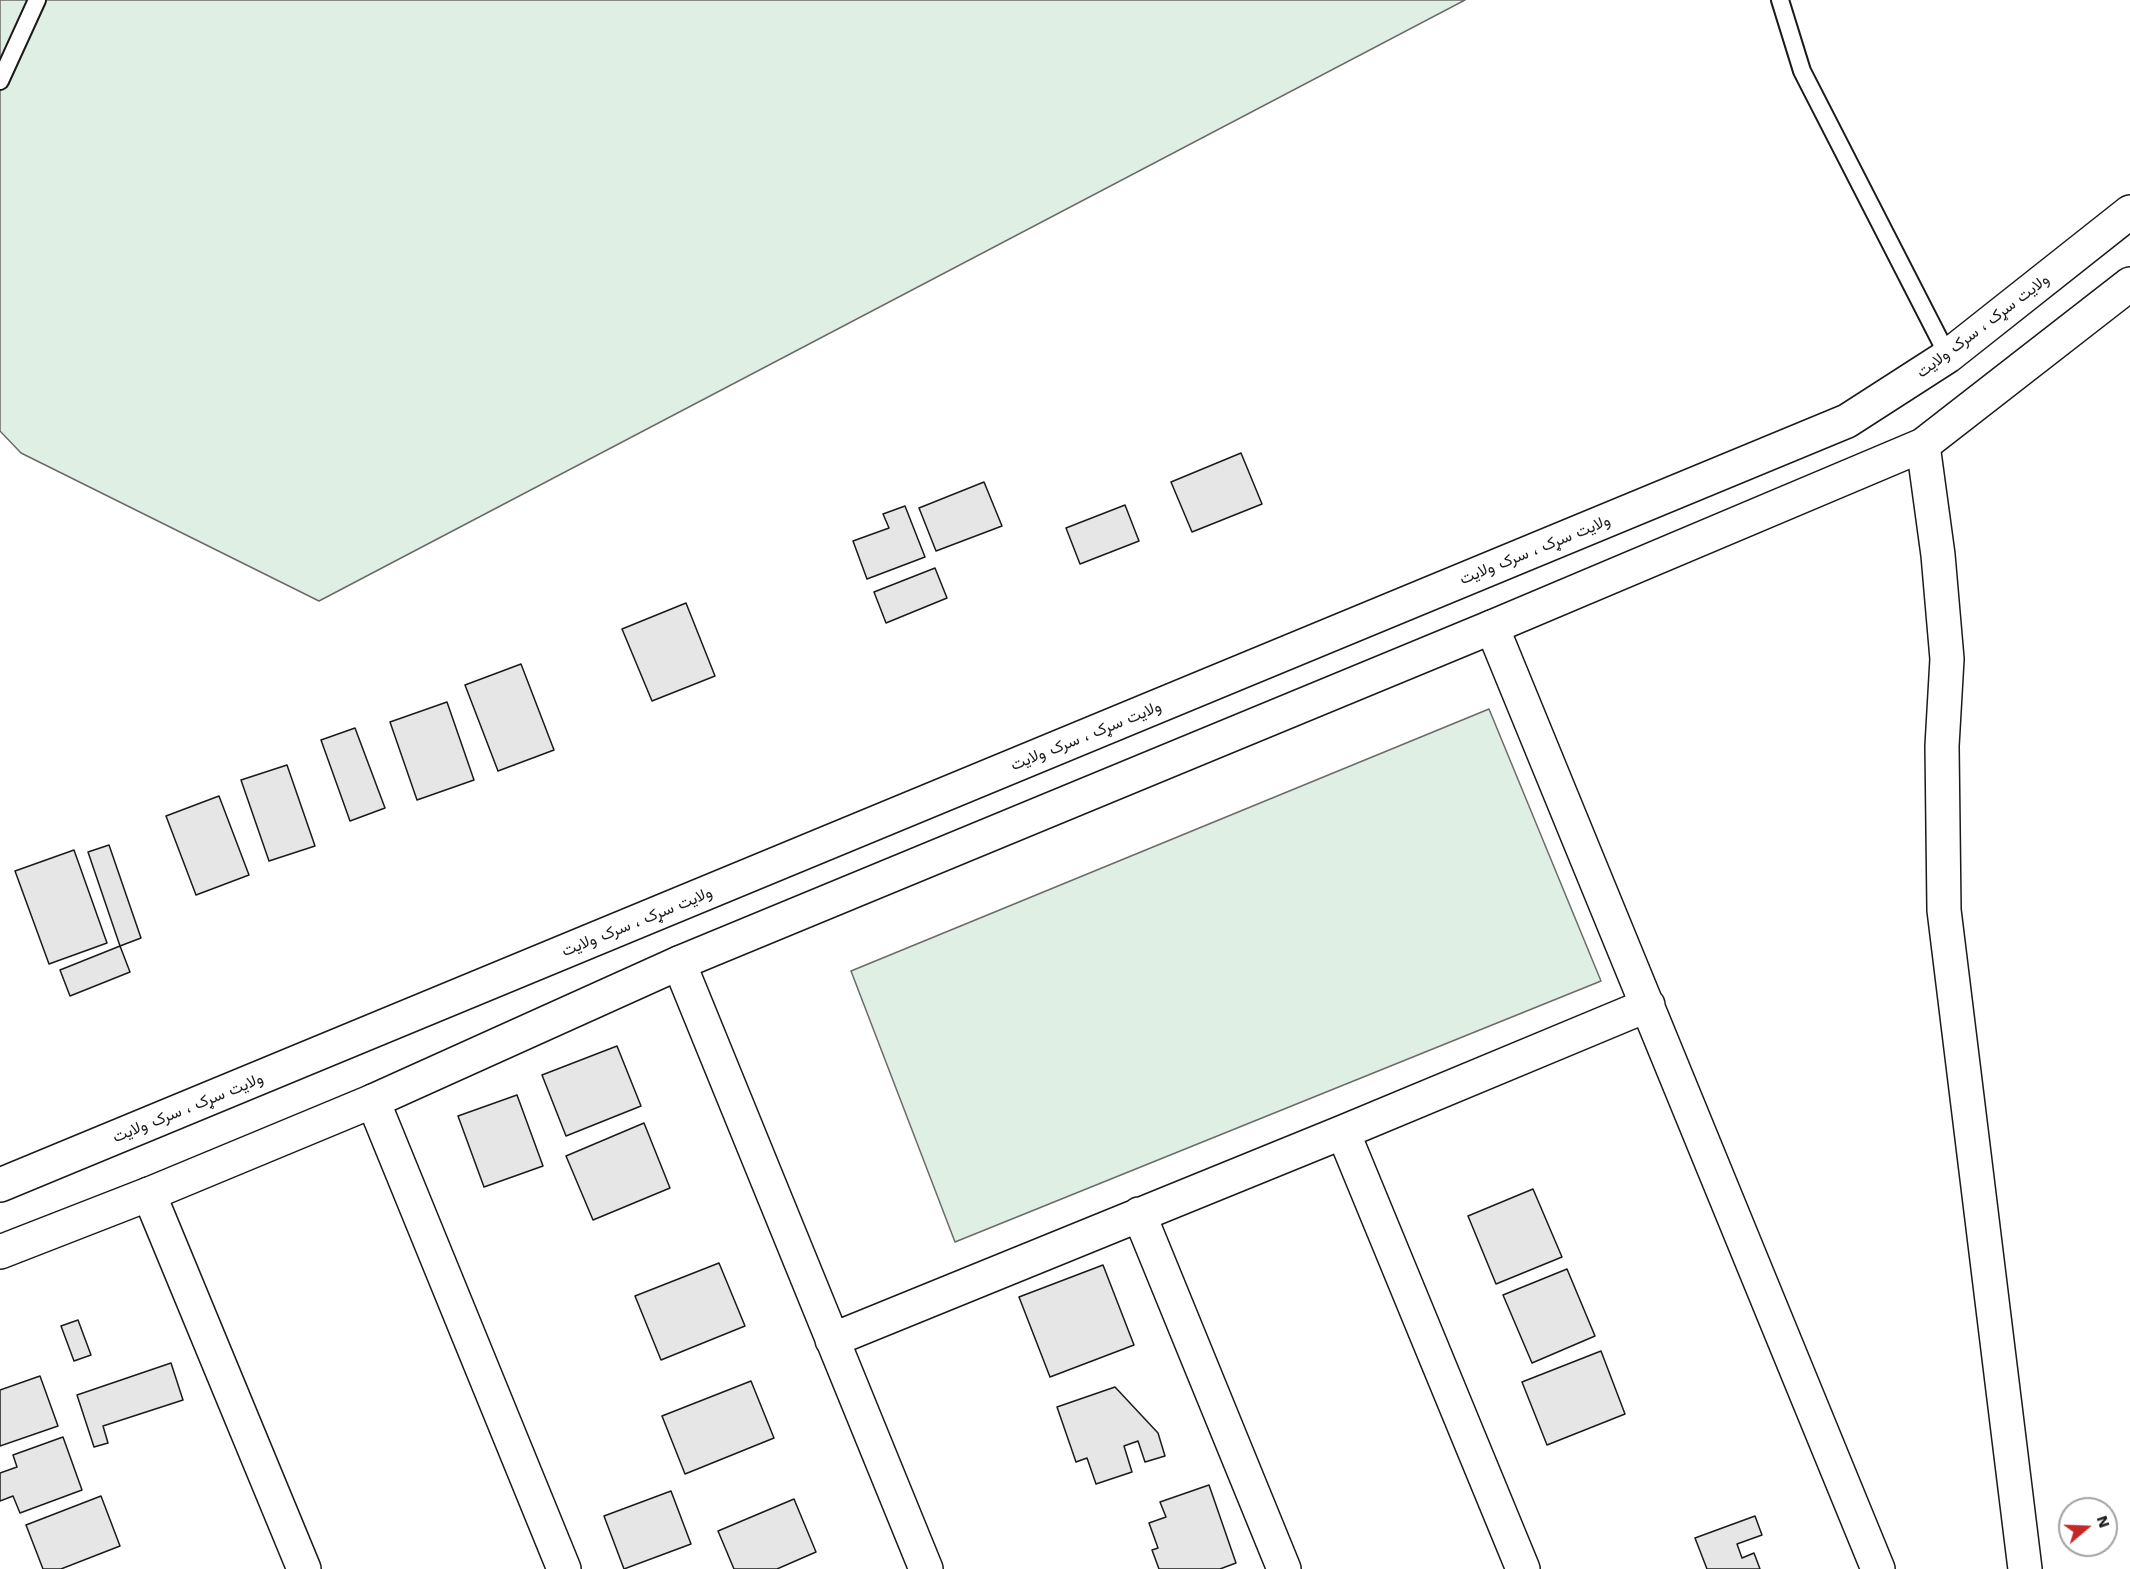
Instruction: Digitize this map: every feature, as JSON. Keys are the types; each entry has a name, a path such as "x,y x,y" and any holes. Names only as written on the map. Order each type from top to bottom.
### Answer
{"street":[{"name":"ولایت سړک ، سرک ولایت","path":"0,1185 1846,421 1948,356 2130,212"},
{"path":"0,1252 149,1194 372,1101 679,963 1492,627 1923,445 2130,284"},
{"path":"1923,445 1938,555 1947,659 1942,746 1944,910 2025,1569"},
{"path":"1492,627 1878,1569"},
{"path":"679,963 926,1569"},
{"path":"832,1340 1344,1132 1648,1005"},
{"path":"372,1101 564,1569"},
{"path":"1344,1132 1522,1569"},
{"path":"149,1194 304,1569"},
{"path":"1139,1214 1284,1569"}],"lane":[{"path":"0,81 37,0"},
{"path":"1780,0 1802,70 1948,356"}],"green space":[{"path":"0,0 1465,0 319,601 21,453 0,431"},
{"path":"1489,709 1601,981 955,1242 851,971"}],"building":[{"path":"1241,453 1262,504 1192,532 1171,482"},
{"path":"984,482 1002,526 936,551 919,508"},
{"path":"1125,505 1139,541 1080,564 1066,528"},
{"path":"905,506 925,557 867,579 853,541 889,528 883,514"},
{"path":"935,568 947,598 886,623 874,592"},
{"path":"686,603 715,676 652,701 622,629"},
{"path":"521,664 554,750 498,771 465,685"},
{"path":"447,702 474,780 417,800 390,722"},
{"path":"355,728 385,808 350,821 321,740"},
{"path":"287,765 315,846 269,861 241,780"},
{"path":"219,796 249,875 196,895 166,816"},
{"path":"109,845 141,938 120,946 88,852"},
{"path":"74,850 107,943 49,964 15,871"},
{"path":"120,946 130,972 70,996 60,970"},
{"path":"617,1046 641,1106 566,1136 542,1075"},
{"path":"517,1095 543,1166 484,1187 458,1116"},
{"path":"644,1123 670,1188 593,1220 566,1156"},
{"path":"1533,1189 1562,1257 1496,1284 1468,1216"},
{"path":"719,1263 745,1326 661,1360 635,1296"},
{"path":"1103,1265 1134,1345 1050,1377 1019,1297"},
{"path":"1567,1269 1595,1336 1532,1363 1503,1295"},
{"path":"78,1320 91,1355 74,1361 61,1326"},
{"path":"1601,1351 1625,1414 1547,1445 1522,1382"},
{"path":"171,1363 183,1400 103,1426 108,1443 94,1447 77,1395"},
{"path":"40,1376 58,1426 0,1446 0,1390"},
{"path":"751,1381 774,1438 685,1474 662,1416"},
{"path":"1115,1387 1158,1433 1165,1456 1145,1462 1138,1441 1124,1446 1132,1472 1096,1484 1087,1458 1076,1462 1057,1407"},
{"path":"63,1437 82,1490 20,1513 13,1496 0,1501 0,1473 17,1467 13,1455"},
{"path":"1209,1485 1236,1563 1220,1569 1159,1569 1152,1550 1158,1548 1149,1523 1166,1517 1160,1502"},
{"path":"671,1491 691,1544 624,1569 604,1516"},
{"path":"101,1496 120,1546 61,1569 43,1569 26,1525"},
{"path":"794,1499 816,1552 777,1569 734,1569 718,1531"},
{"path":"1755,1516 1762,1535 1737,1544 1742,1558 1754,1553 1760,1569 1707,1569 1695,1538"}]}
